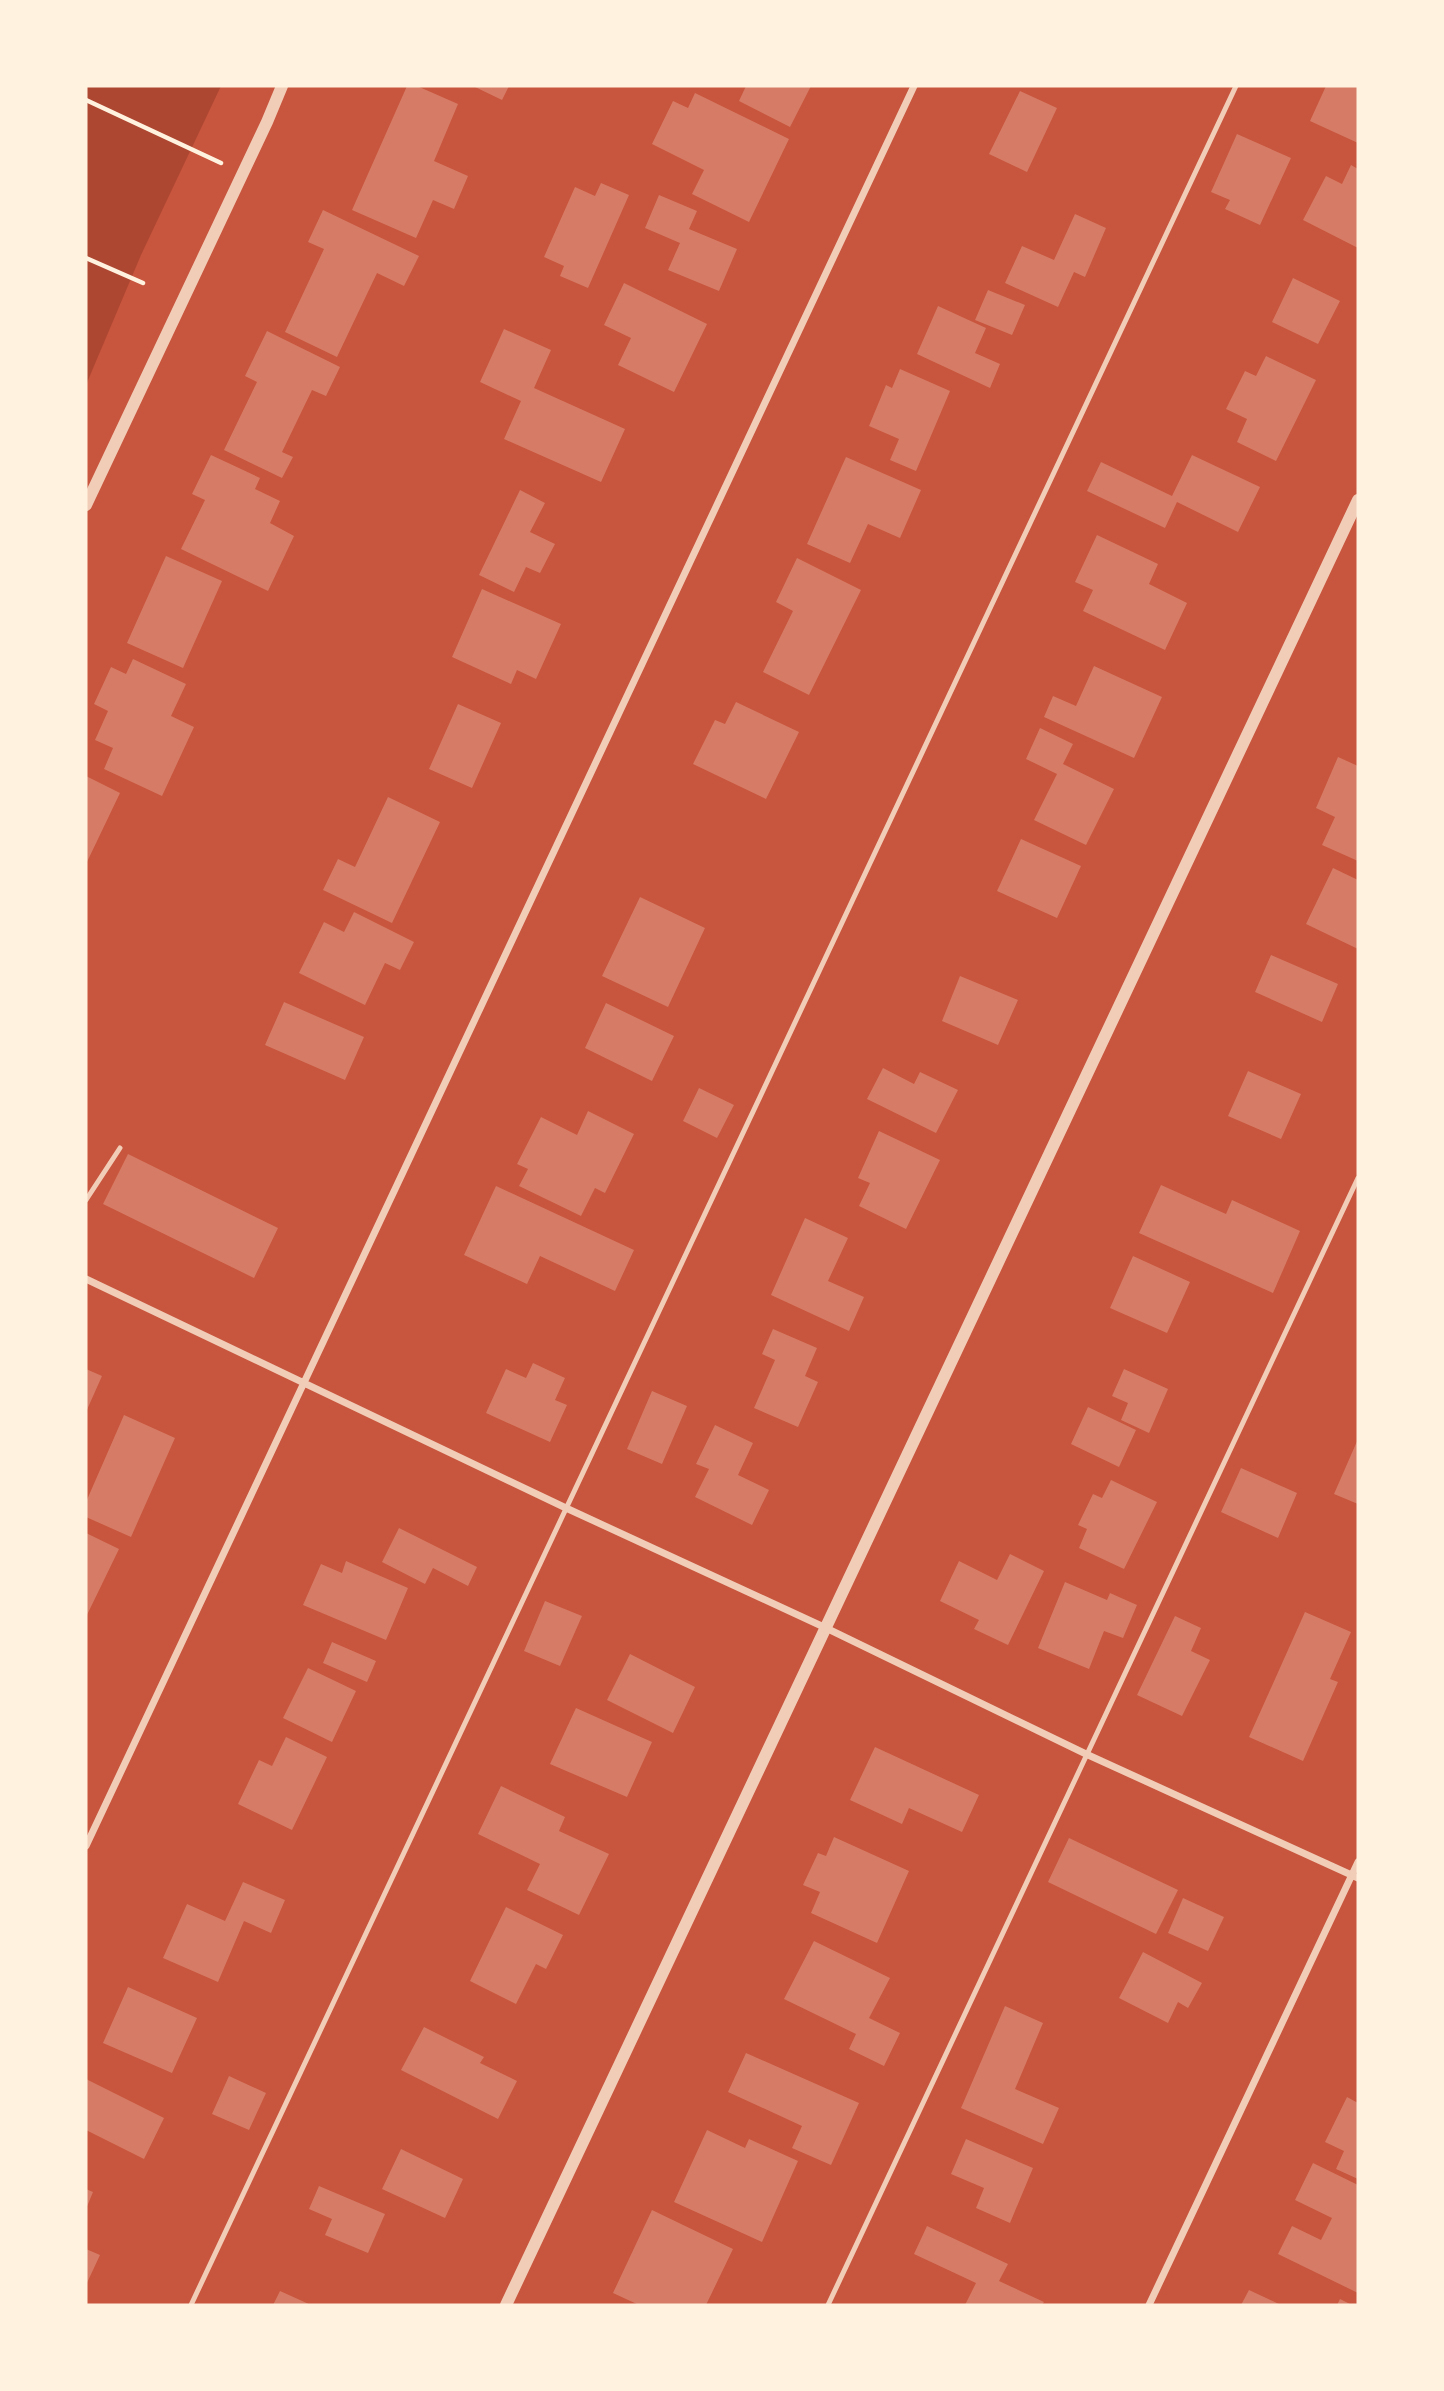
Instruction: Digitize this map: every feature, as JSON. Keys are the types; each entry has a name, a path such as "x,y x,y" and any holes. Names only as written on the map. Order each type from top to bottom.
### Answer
{"street":[{"path":"86,505 282,86"},
{"path":"86,1846 914,86"},
{"path":"506,2305 1358,500"},
{"path":"86,1279 566,1508 826,1628 1086,1754 1355,1876"},
{"path":"1149,2305 1355,1876 1358,1863"}],"lane":[{"path":"191,2305 1236,86"},
{"path":"86,1200 120,1148"},
{"path":"828,2305 1358,1178"}],"path":[{"path":"86,100 243,173"},
{"path":"86,257 143,283"}],"shaded area":[{"path":"86,86 221,86 141,255 86,385"}],"building":[{"path":"407,86 417,86 458,104 434,161 468,176 454,209 433,200 416,238 352,210"},
{"path":"473,86 509,86 502,100"},
{"path":"746,86 811,86 790,127 739,101"},
{"path":"1326,86 1358,86 1358,143 1310,121"},
{"path":"1020,91 1057,108 1027,172 989,154"},
{"path":"695,93 789,139 749,222 692,194 704,170 652,144 673,101 688,108"},
{"path":"1237,134 1291,158 1260,225 1225,209 1230,200 1211,192"},
{"path":"1351,165 1358,169 1358,248 1303,220 1326,176 1342,184"},
{"path":"601,183 629,195 588,288 560,276 564,266 544,257 575,187 595,196"},
{"path":"659,195 697,211 689,229 737,249 719,291 668,270 680,243 645,228"},
{"path":"323,210 419,256 404,286 377,273 337,357 285,332 324,249 308,242"},
{"path":"1075,214 1106,228 1085,277 1074,272 1058,307 1005,283 1022,246 1054,260"},
{"path":"1293,278 1340,301 1318,344 1272,322"},
{"path":"624,283 707,324 674,392 618,365 631,338 604,325"},
{"path":"988,290 1025,305 1012,335 975,320"},
{"path":"938,306 986,328 975,353 1000,364 990,388 917,354"},
{"path":"504,329 551,350 534,388 625,429 601,482 504,439 521,401 480,382"},
{"path":"267,331 340,367 326,396 312,390 282,452 293,457 282,478 224,450 257,382 245,376"},
{"path":"1266,356 1316,380 1276,461 1237,442 1247,419 1226,409 1245,371 1256,376"},
{"path":"900,369 950,391 916,471 890,460 899,439 869,426 886,385 892,388"},
{"path":"211,455 260,478 255,489 280,501 270,523 294,536 268,591 181,549 205,500 192,494"},
{"path":"1192,455 1260,487 1238,532 1177,502 1165,528 1087,491 1101,462 1172,496"},
{"path":"846,457 921,490 900,538 868,524 850,563 807,544"},
{"path":"520,490 545,503 530,532 555,544 540,573 526,567 514,592 479,575"},
{"path":"1097,535 1158,564 1149,584 1187,603 1165,650 1083,611 1093,590 1075,582"},
{"path":"166,556 222,581 183,668 127,643"},
{"path":"797,558 861,590 809,695 763,672 793,611 776,602"},
{"path":"482,589 561,624 536,679 517,670 511,684 452,657"},
{"path":"133,659 186,684 171,716 194,727 162,796 104,769 113,748 95,740 108,711 94,704 111,667 126,674"},
{"path":"1094,666 1162,697 1134,758 1044,717 1053,696 1076,706"},
{"path":"736,702 799,732 766,799 693,764 715,720 725,724"},
{"path":"458,704 501,723 472,788 429,769"},
{"path":"1040,728 1073,744 1063,764 1114,789 1086,845 1034,820 1057,774 1026,759"},
{"path":"1338,757 1358,766 1358,861 1322,845 1335,817 1316,808"},
{"path":"86,776 120,793 86,864"},
{"path":"388,797 440,822 392,923 323,890 338,859 355,867"},
{"path":"1021,839 1081,866 1057,918 997,891"},
{"path":"1333,868 1358,880 1358,949 1306,924"},
{"path":"640,897 705,928 668,1007 602,976"},
{"path":"354,912 414,942 400,970 385,963 365,1005 299,973 324,922 344,932"},
{"path":"1271,955 1338,984 1322,1022 1255,992"},
{"path":"960,976 1018,1000 998,1045 942,1021"},
{"path":"284,1002 364,1037 345,1080 265,1045"},
{"path":"606,1003 674,1036 652,1081 585,1048"},
{"path":"883,1068 914,1084 920,1072 958,1090 936,1133 867,1099"},
{"path":"1248,1071 1301,1094 1281,1139 1228,1116"},
{"path":"699,1088 734,1105 717,1138 683,1121"},
{"path":"588,1111 634,1134 605,1193 595,1188 581,1216 519,1186 528,1169 517,1164 541,1117 577,1135"},
{"path":"879,1131 940,1160 906,1229 859,1206 870,1183 858,1178"},
{"path":"128,1154 278,1228 254,1278 103,1204"},
{"path":"1161,1185 1226,1214 1232,1200 1300,1231 1273,1293 1139,1233"},
{"path":"496,1186 634,1250 615,1291 540,1256 527,1284 464,1255"},
{"path":"805,1218 848,1238 828,1281 864,1297 849,1331 771,1295"},
{"path":"1133,1256 1190,1282 1167,1333 1110,1308"},
{"path":"773,1329 817,1348 805,1376 818,1382 798,1427 754,1408 775,1360 762,1354"},
{"path":"533,1363 565,1378 555,1400 567,1405 550,1442 486,1413 506,1369 526,1378"},
{"path":"86,1369 102,1376 86,1412"},
{"path":"1124,1369 1168,1389 1149,1433 1121,1420 1128,1403 1112,1396"},
{"path":"652,1391 687,1406 662,1464 627,1449"},
{"path":"1088,1407 1136,1430 1119,1467 1071,1444"},
{"path":"124,1415 175,1438 131,1537 86,1517 86,1502"},
{"path":"715,1425 753,1443 738,1475 769,1490 752,1525 695,1497 709,1469 696,1464"},
{"path":"1358,1439 1358,1504 1334,1494"},
{"path":"1241,1468 1297,1493 1278,1538 1221,1512"},
{"path":"1111,1480 1157,1502 1124,1569 1079,1548 1087,1529 1078,1525 1093,1494 1102,1498"},
{"path":"399,1528 477,1567 468,1586 433,1568 425,1584 382,1562"},
{"path":"86,1533 119,1549 86,1617"},
{"path":"1010,1554 1044,1571 1008,1645 974,1629 979,1620 940,1601 959,1561 997,1580"},
{"path":"346,1561 408,1588 386,1640 303,1605 321,1564 342,1573"},
{"path":"1065,1582 1107,1600 1110,1593 1137,1605 1123,1638 1104,1631 1089,1669 1038,1648"},
{"path":"545,1601 582,1616 560,1666 524,1651"},
{"path":"1305,1612 1351,1632 1330,1679 1338,1682 1303,1761 1249,1737"},
{"path":"1175,1616 1201,1628 1191,1651 1210,1660 1182,1716 1137,1695"},
{"path":"332,1642 376,1661 367,1682 323,1663"},
{"path":"630,1654 695,1687 673,1733 607,1700"},
{"path":"308,1668 356,1691 332,1742 283,1718"},
{"path":"576,1708 652,1742 627,1797 550,1764"},
{"path":"286,1737 327,1757 292,1830 238,1804 259,1760 272,1766"},
{"path":"875,1747 979,1795 962,1832 909,1808 902,1824 850,1800"},
{"path":"501,1786 565,1817 559,1831 609,1854 579,1915 527,1890 540,1864 478,1834"},
{"path":"834,1837 909,1871 877,1943 811,1913 820,1892 803,1885 818,1853 826,1856"},
{"path":"1069,1838 1178,1890 1156,1934 1048,1882"},
{"path":"243,1882 285,1900 271,1933 244,1921 218,1982 163,1958 187,1904 225,1921"},
{"path":"1183,1898 1224,1917 1208,1951 1168,1933"},
{"path":"506,1907 563,1935 546,1969 536,1964 516,2004 470,1981"},
{"path":"814,1941 890,1978 869,2018 900,2033 884,2066 849,2049 856,2034 784,1999"},
{"path":"1143,1952 1202,1983 1188,2008 1178,2002 1168,2023 1119,1998"},
{"path":"128,1987 197,2018 172,2073 103,2043"},
{"path":"1005,2006 1043,2023 1015,2089 1059,2108 1043,2144 961,2108"},
{"path":"424,2027 484,2057 480,2063 517,2081 498,2119 401,2070"},
{"path":"746,2053 859,2103 831,2165 792,2148 802,2126 728,2092"},
{"path":"229,2076 266,2093 249,2130 212,2114"},
{"path":"86,2079 164,2118 144,2159 86,2130"},
{"path":"1347,2097 1358,2103 1358,2179 1336,2169 1344,2151 1325,2142"},
{"path":"707,2130 745,2148 749,2139 798,2161 762,2242 674,2202"},
{"path":"966,2139 1033,2168 1010,2223 976,2208 984,2188 951,2174"},
{"path":"401,2149 463,2179 445,2218 382,2189"},
{"path":"1313,2163 1358,2185 1358,2293 1278,2254 1292,2226 1321,2240 1332,2218 1295,2200"},
{"path":"319,2186 385,2214 368,2253 325,2235 332,2219 309,2209"},
{"path":"86,2189 93,2192 86,2209"},
{"path":"652,2210 733,2249 706,2305 639,2305 613,2293"},
{"path":"927,2226 1008,2264 999,2281 1044,2302 1042,2305 965,2305 976,2283 914,2254"},
{"path":"86,2249 100,2255 86,2285"},
{"path":"1249,2290 1281,2305 1241,2305"},
{"path":"280,2291 311,2305 273,2305"},
{"path":"1340,2299 1352,2305 1337,2305"}]}
